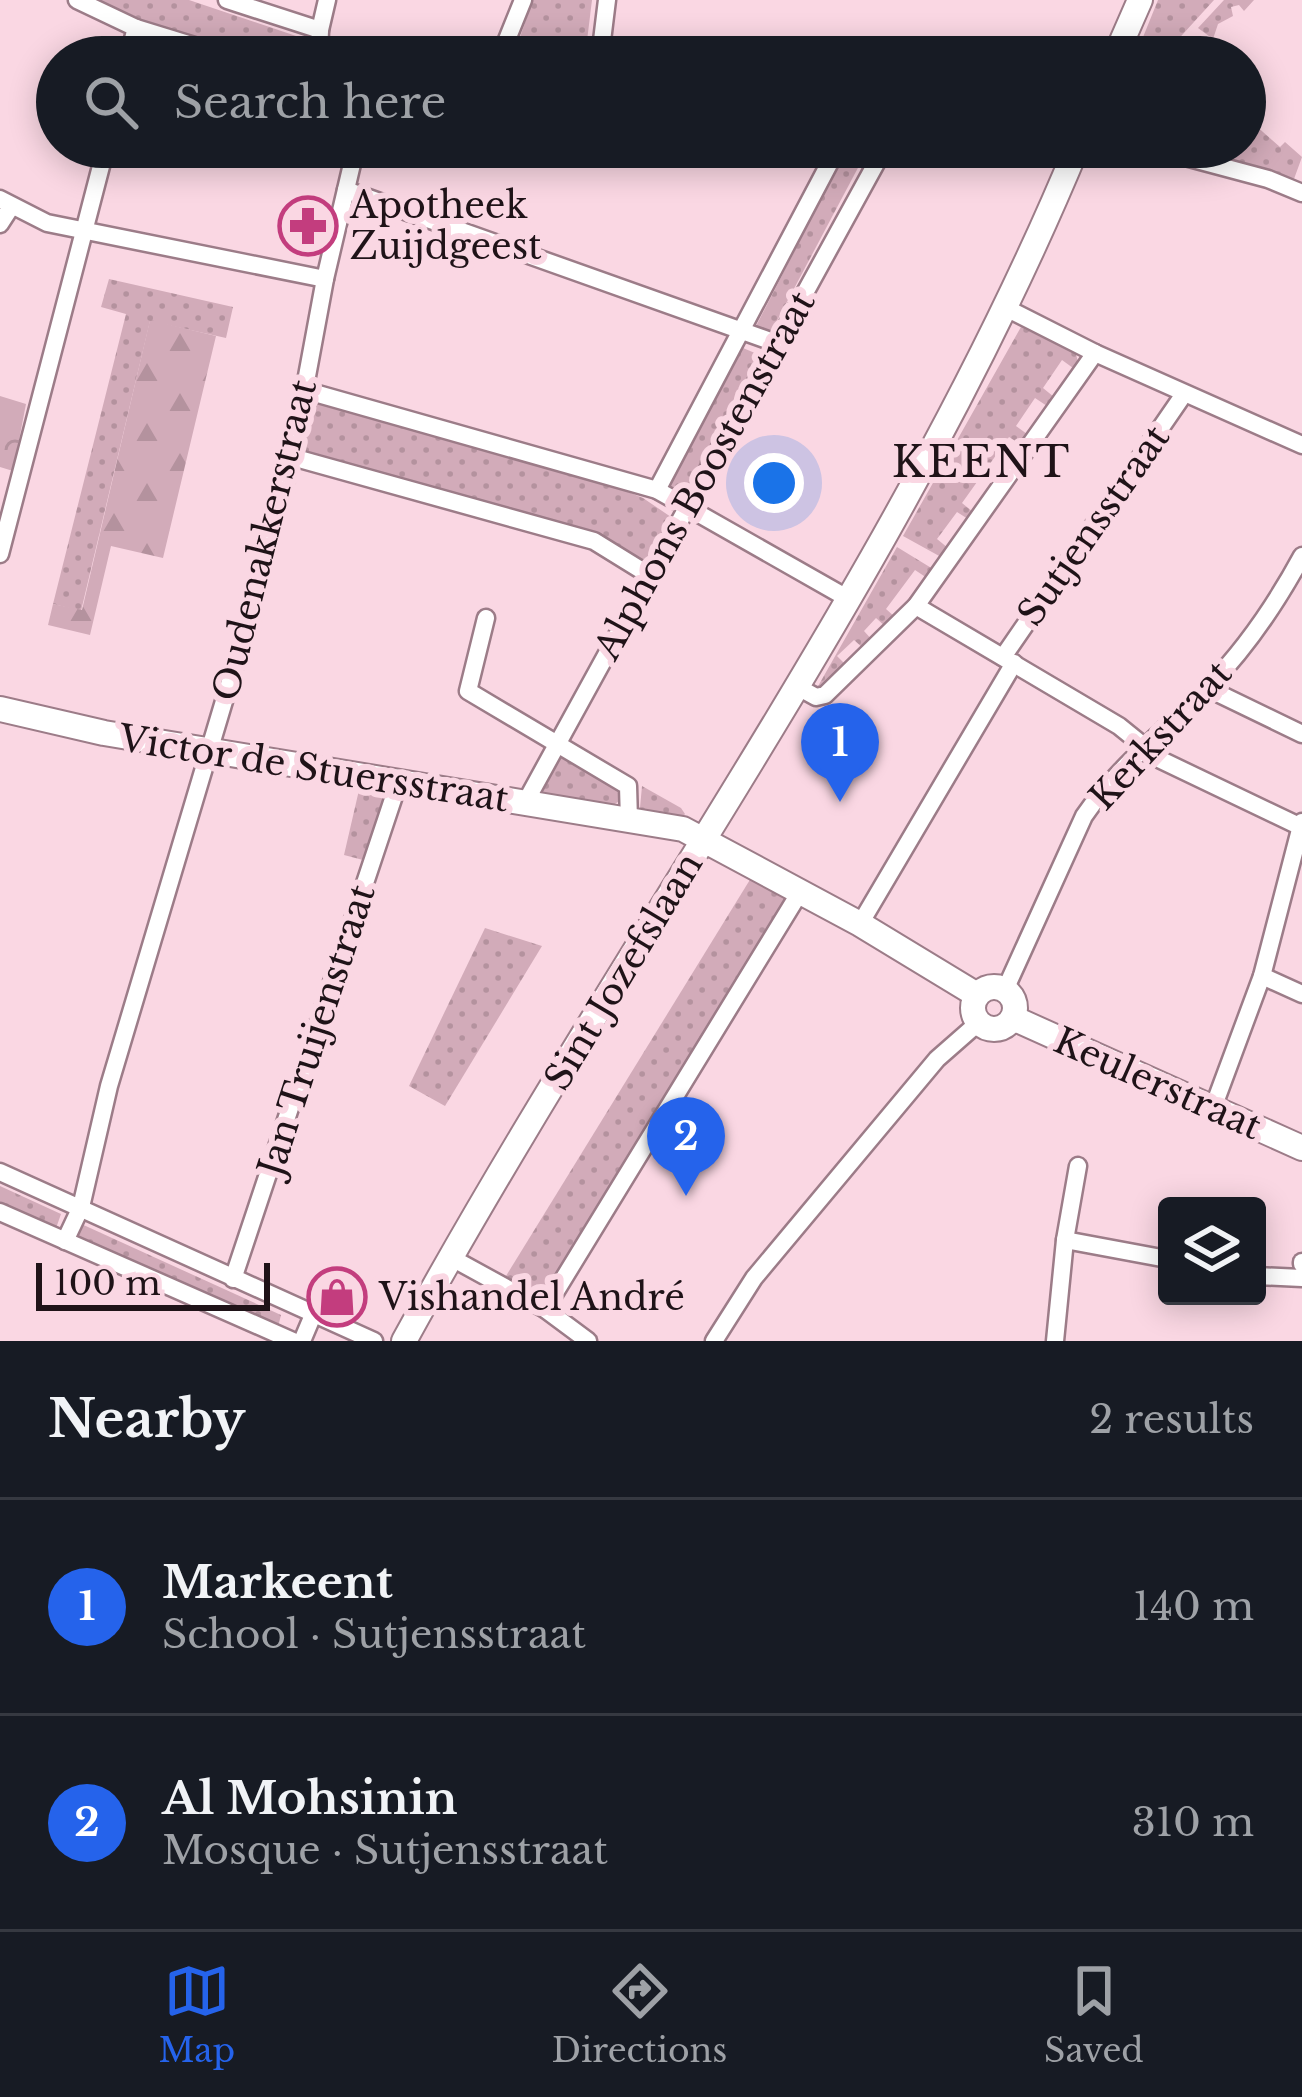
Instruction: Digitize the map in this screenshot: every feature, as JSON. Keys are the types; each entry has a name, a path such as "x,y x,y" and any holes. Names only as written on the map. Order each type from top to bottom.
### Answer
{"street":[{"path":"77,0 162,36"},
{"path":"227,0 320,30"},
{"path":"320,36 327,0"},
{"path":"508,36 523,0"},
{"path":"603,36 607,0"},
{"path":"1124,36 1140,0"},
{"path":"134,36 136,28"},
{"path":"0,554 101,168"},
{"name":"Oudenakkerstraat","path":"65,1241 81,1207 109,1086 211,749 292,458 351,168"},
{"name":"Alphons Boostenstraat","path":"657,490 827,168"},
{"name":"Alphons Boostenstraat","path":"525,803 873,168"},
{"name":"Sint Jozefslaan","path":"404,1341 847,598 1006,308 1068,168"},
{"path":"1227,168 1302,193"},
{"path":"346,190 776,343"},
{"path":"0,224 6,203 47,223 325,280"},
{"path":"1006,308 1302,445"},
{"path":"796,686 816,697 825,695 916,606 1095,353"},
{"path":"304,390 657,490 847,598"},
{"name":"Sutjensstraat","path":"860,925 1008,660 1184,394"},
{"path":"292,458 594,541 649,575"},
{"name":"Kerkstraat","path":"1005,990 1084,816 1101,790 1251,639 1302,556"},
{"path":"916,606 1161,760 1301,824 1262,976 1213,1108"},
{"path":"486,618 468,691 628,786 628,820"},
{"path":"1207,688 1302,734"},
{"name":"Victor de Stuersstraat","path":"0,709 104,733 683,829 977,995"},
{"name":"Jan Truijenstraat","path":"233,1279 399,781"},
{"path":"545,1310 800,892"},
{"path":"1262,976 1302,994"},
{"path":"990,987 1005,990 1014,1000 1013,1018 997,1030 978,1023 973,1007 977,995 990,987"},
{"name":"Keulerstraat","path":"1013,1018 1302,1148"},
{"path":"714,1341 754,1278 938,1060 978,1023"},
{"path":"1055,1341 1078,1166"},
{"path":"0,1172 374,1341"},
{"path":"0,1211 297,1341 313,1315"},
{"path":"1065,1240 1158,1257"},
{"path":"450,1257 545,1310 588,1341"},
{"path":"1266,1276 1302,1278"}],"green space":[{"path":"97,0 189,0 296,36 188,36"},
{"path":"533,0 592,0 588,36 520,36"},
{"path":"1158,0 1214,0 1181,36 1143,36"},
{"path":"1224,0 1254,0 1244,11 1239,5 1231,7 1233,16 1218,24 1214,36 1198,28"},
{"path":"1266,135 1280,147 1285,142 1302,157 1294,179 1254,168 1266,168"},
{"path":"837,168 858,168 770,334 755,328"},
{"path":"109,279 233,307 226,338 150,321 81,611 53,604 126,314 101,307"},
{"path":"150,320 216,336 163,558 111,546 90,635 48,625 53,604 82,610"},
{"path":"1021,327 1076,354 1078,362 1073,368 1062,360 1043,388 1054,397 1047,406 1035,398 1016,426 1027,434 1020,444 1009,437 989,465 1000,473 994,482 982,475 962,503 973,512 968,519 957,512 937,539 948,548 941,557 903,536"},
{"path":"743,348 762,356 684,496 669,486"},
{"path":"0,396 26,404 13,471 0,467"},
{"path":"307,400 621,489 671,517 646,561 587,535 295,450"},
{"path":"897,547 933,569 927,578 915,570 886,609 896,618 887,628 876,618 864,631 873,641 864,649 854,640 837,656 847,666 817,688"},
{"path":"560,755 620,791 618,802 540,793"},
{"path":"642,786 685,814 681,819 644,814"},
{"path":"359,790 384,796 363,860 344,855"},
{"path":"751,878 788,896 542,1298 506,1276"},
{"path":"485,928 542,946 445,1106 409,1086"},
{"path":"0,1186 61,1214 54,1234 0,1208"},
{"path":"77,1222 281,1315 277,1331 72,1241"}],"place":[{"name":"Apotheek Zuijdgeest","path":"308,226"},
{"name":"Markeent","path":"840,802"},
{"name":"Al Mohsinin","path":"686,1196"},
{"name":"Vishandel André","path":"337,1297"}],"district":[{"name":"KEENT","path":"982,462"}]}
